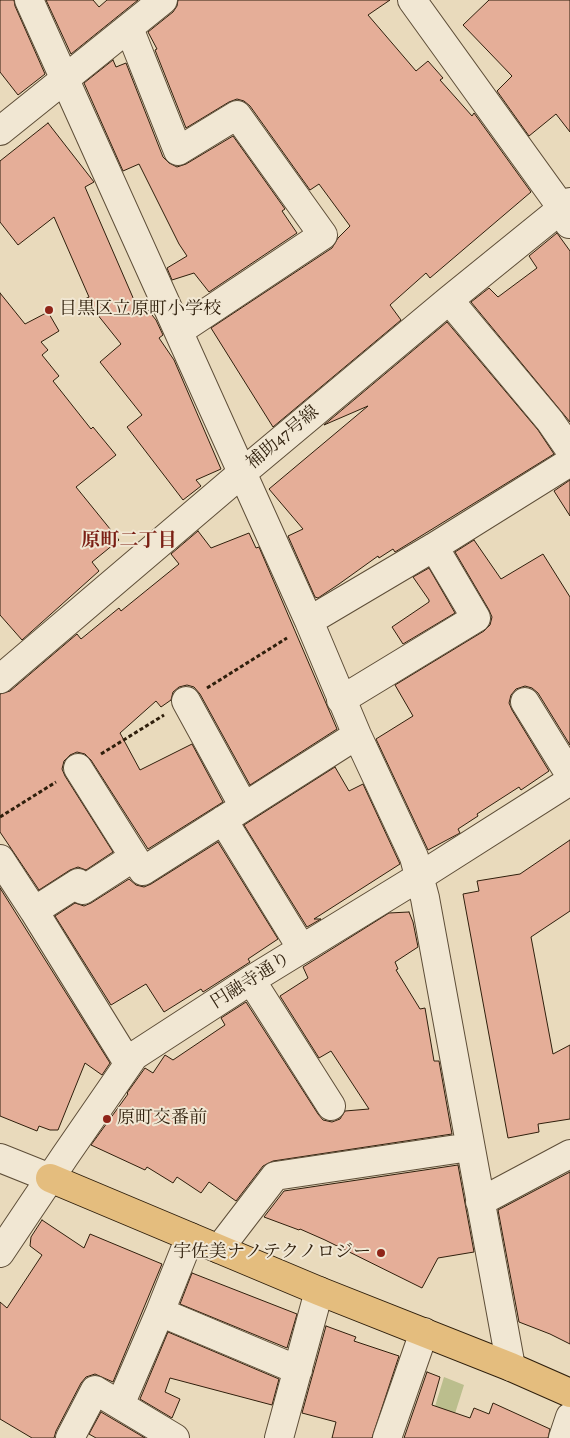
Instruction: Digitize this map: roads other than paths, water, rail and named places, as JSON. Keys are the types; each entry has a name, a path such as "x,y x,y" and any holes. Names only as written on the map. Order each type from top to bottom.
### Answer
{"main road":[{"path":"50,1178 570,1393"}],"street":[{"path":"29,0 309,621 341,700 414,857 425,898 511,1367"},
{"path":"0,131 163,0"},
{"path":"412,0 567,212"},
{"path":"130,28 178,151 237,115 323,235 179,331"},
{"name":"補助47号線","path":"0,679 449,300 567,212"},
{"path":"449,300 550,421 570,450"},
{"path":"309,621 434,547 570,462"},
{"path":"341,700 476,618 434,547"},
{"path":"186,701 234,813 302,949"},
{"path":"525,702 570,775"},
{"path":"78,768 143,871 357,735"},
{"name":"円融寺通り","path":"0,1253 134,1056 250,980 419,877 570,781"},
{"path":"34,911 78,883 83,890 134,857"},
{"path":"2,868 34,911 128,1064"},
{"path":"250,980 331,1106"},
{"path":"220,1249 275,1176 470,1147"},
{"path":"480,1202 570,1154"},
{"path":"0,1158 50,1178"},
{"path":"120,1405 190,1237"},
{"path":"279,1438 320,1290"},
{"path":"160,1312 298,1370"},
{"path":"387,1438 424,1332"},
{"path":"70,1438 95,1390 175,1438"},
{"path":"563,1438 570,1417"}],"place":[{"name":"目黒区立原町小学校","path":"49,310"},
{"name":"原町交番前","path":"107,1119"},
{"name":"宇佐美ナノテクノロジー","path":"381,1253"}],"district":[{"name":"原町二丁目","path":"129,541"}]}
